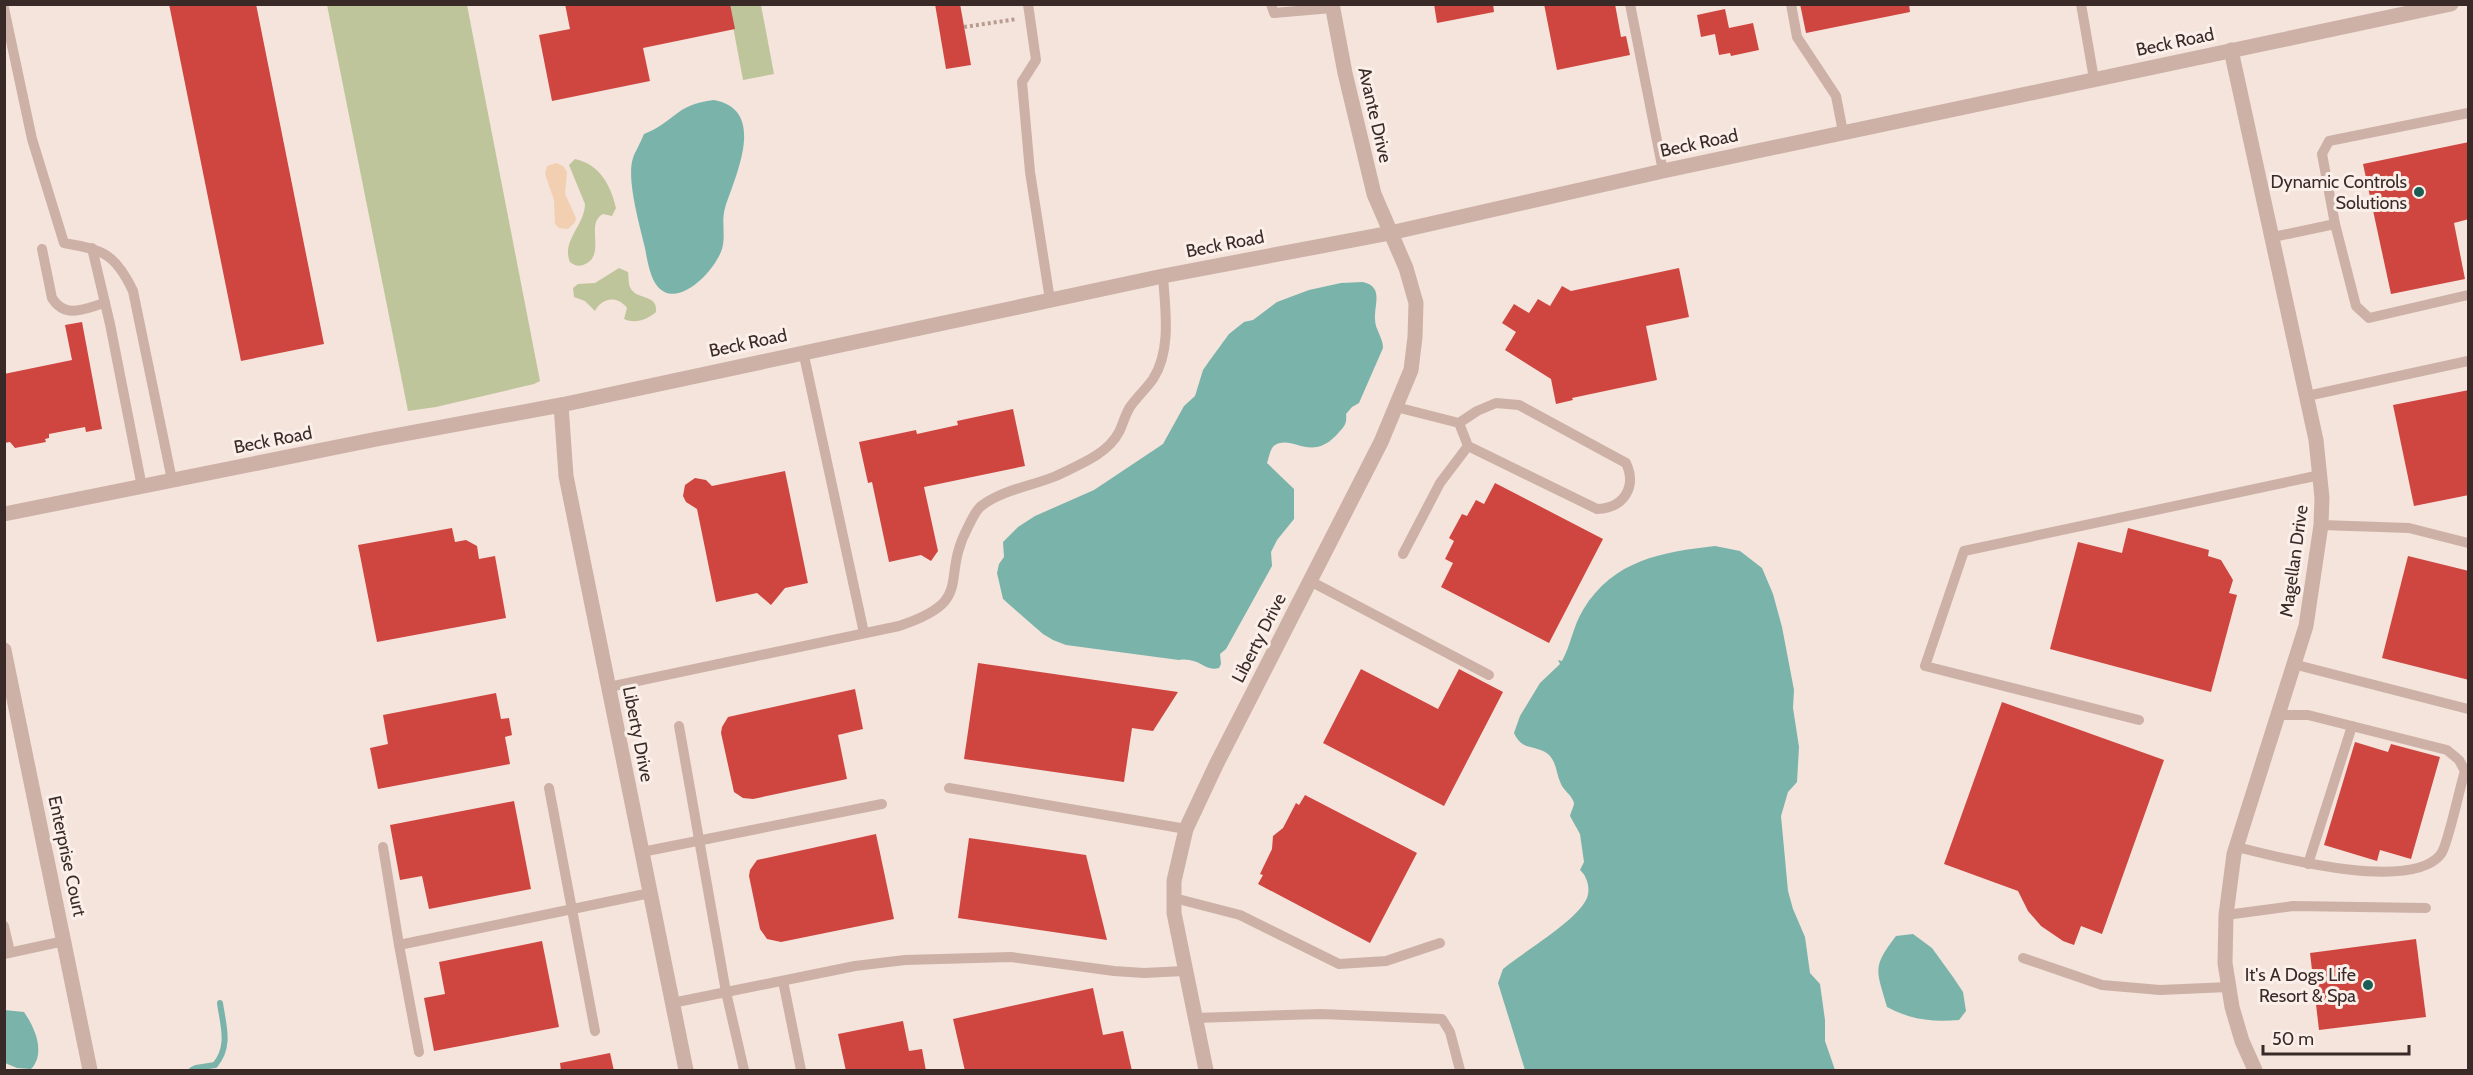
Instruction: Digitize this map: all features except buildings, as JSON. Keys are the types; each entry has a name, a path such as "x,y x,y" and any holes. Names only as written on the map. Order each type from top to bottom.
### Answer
{"street":[{"name":"Beck Road","path":"4,514 561,405 803,351 1163,276 1390,233 1663,171 2423,8 2451,4"},
{"name":"Avante Drive","path":"1332,6 1345,73 1374,194 1390,233"},
{"name":"Magellan Drive","path":"2231,50 2316,440 2322,498 2321,525 2306,626 2236,846 2226,915 2225,963 2229,987 2242,1041 2255,1071"},
{"name":"Liberty Drive","path":"1206,1071 1174,914 1174,880 1186,829 1354,498 1411,370 1416,303 1406,268 1390,233"},
{"name":"Liberty Drive","path":"561,405 566,476 686,1071"},
{"name":"Enterprise Court","path":"4,650 90,1071"}],"lane":[{"path":"1028,4 1036,60 1022,82 1030,171 1050,300"},
{"path":"1271,4 1274,14 1332,6"},
{"path":"1630,4 1663,171"},
{"path":"1791,4 1797,37 1836,96 1844,132"},
{"path":"2081,4 2094,79"},
{"path":"4,8 32,139 64,243 92,248 114,259 124,271 133,291 172,480"},
{"path":"2469,113 2329,141 2322,154 2335,224 2356,306 2369,318 2469,295"},
{"path":"2273,237 2335,224"},
{"path":"92,248 142,487"},
{"path":"42,249 52,298 56,305 62,310 73,311 105,303"},
{"path":"609,687 899,626 923,618 939,609 951,593 960,545 979,508 998,498 1042,482 1105,450 1119,432 1125,416 1153,378 1162,358 1166,324 1163,276"},
{"path":"803,351 864,633"},
{"path":"2307,396 2469,361"},
{"path":"1396,407 1459,423 1477,411 1496,403 1519,405 1626,463 1631,473 1631,486 1622,500 1609,508 1597,509 1468,446 1459,423"},
{"path":"1403,554 1440,483 1468,446"},
{"path":"2139,720 1925,666 1964,551 2320,475"},
{"path":"2321,525 2409,528 2469,543"},
{"path":"1310,581 1489,675"},
{"path":"2293,664 2469,709"},
{"path":"2236,846 2308,864 2365,872 2408,870 2431,863 2442,853 2465,771 2459,760 2447,750 2308,715 2277,715"},
{"path":"679,726 701,840 726,993 744,1071"},
{"path":"2308,864 2352,726"},
{"path":"549,788 596,1031"},
{"path":"949,788 1186,829"},
{"path":"642,852 882,804"},
{"path":"382,847 419,1052"},
{"path":"399,945 650,893"},
{"path":"1174,898 1240,915 1339,964 1386,962 1440,943"},
{"path":"2226,915 2293,906 2427,908"},
{"path":"4,926 7,953 64,941"},
{"path":"672,1004 855,966 916,960 1011,957 1114,971 1144,973 1184,971"},
{"path":"2024,957 2102,985 2160,990 2229,987"},
{"path":"783,981 801,1071"},
{"path":"1195,1018 1321,1014 1442,1019 1450,1032 1460,1071"}],"path":[{"path":"964,27 1030,18"}],"green space":[{"path":"327,5 467,5 540,381 436,407 408,411"},
{"path":"729,5 761,5 774,74 743,80"},
{"path":"575,159 598,171 611,192 616,208 612,216 603,214 598,219 595,225 594,255 590,261 579,266 570,262 568,254 585,204 569,165"},
{"path":"619,268 628,272 629,285 633,291 654,302 656,312 645,319 632,321 624,319 627,308 619,301 606,301 595,311 585,301 574,297 573,288 578,284 595,283"}],"sand":[{"path":"556,163 563,166 567,172 565,194 576,218 568,229 559,228 555,224 554,200 545,174 547,166"}],"water":[{"path":"714,100 730,106 740,117 744,130 744,146 724,213 722,249 712,267 696,284 676,294 667,293 655,283 648,263 632,190 633,158 644,134 654,130 691,105"},
{"path":"1341,283 1370,284 1376,292 1375,323 1383,348 1359,403 1346,414 1344,426 1330,441 1321,446 1304,447 1282,443 1272,448 1267,463 1294,489 1294,519 1277,540 1271,552 1272,566 1226,649 1220,654 1219,668 1209,668 1186,660 1066,645 1043,634 1003,599 997,573 1004,557 1003,542 1018,527 1035,516 1094,490 1163,444 1184,406 1195,396 1203,370 1229,334 1277,302 1309,290"},
{"path":"1715,546 1740,551 1762,568 1773,594 1782,627 1794,690 1793,708 1799,747 1797,782 1788,792 1781,816 1788,891 1805,937 1810,973 1820,984 1825,1020 1825,1041 1835,1070 1525,1070 1498,983 1503,969 1560,927 1580,909 1588,896 1588,888 1587,880 1580,870 1584,862 1580,834 1570,816 1574,805 1573,800 1561,784 1551,757 1517,739 1514,733 1520,716 1540,683 1560,664 1558,660 1562,661 1583,610 1595,593 1609,580 1624,569 1658,556"},
{"path":"1913,934 1932,948 1963,992 1966,1011 1959,1020 1922,1019 1887,1007 1879,977 1880,963 1896,936"},
{"path":"4,1010 24,1012 32,1025 37,1040 38,1056 31,1069 17,1068 5,1063"}],"waterway":[{"path":"192,1070 215,1065 220,1058 225,1035 220,1003"}],"place":[{"name":"Dynamic Controls Solutions","path":"2419,192"},
{"name":"It's A Dogs Life Resort & Spa","path":"2368,985"}]}
